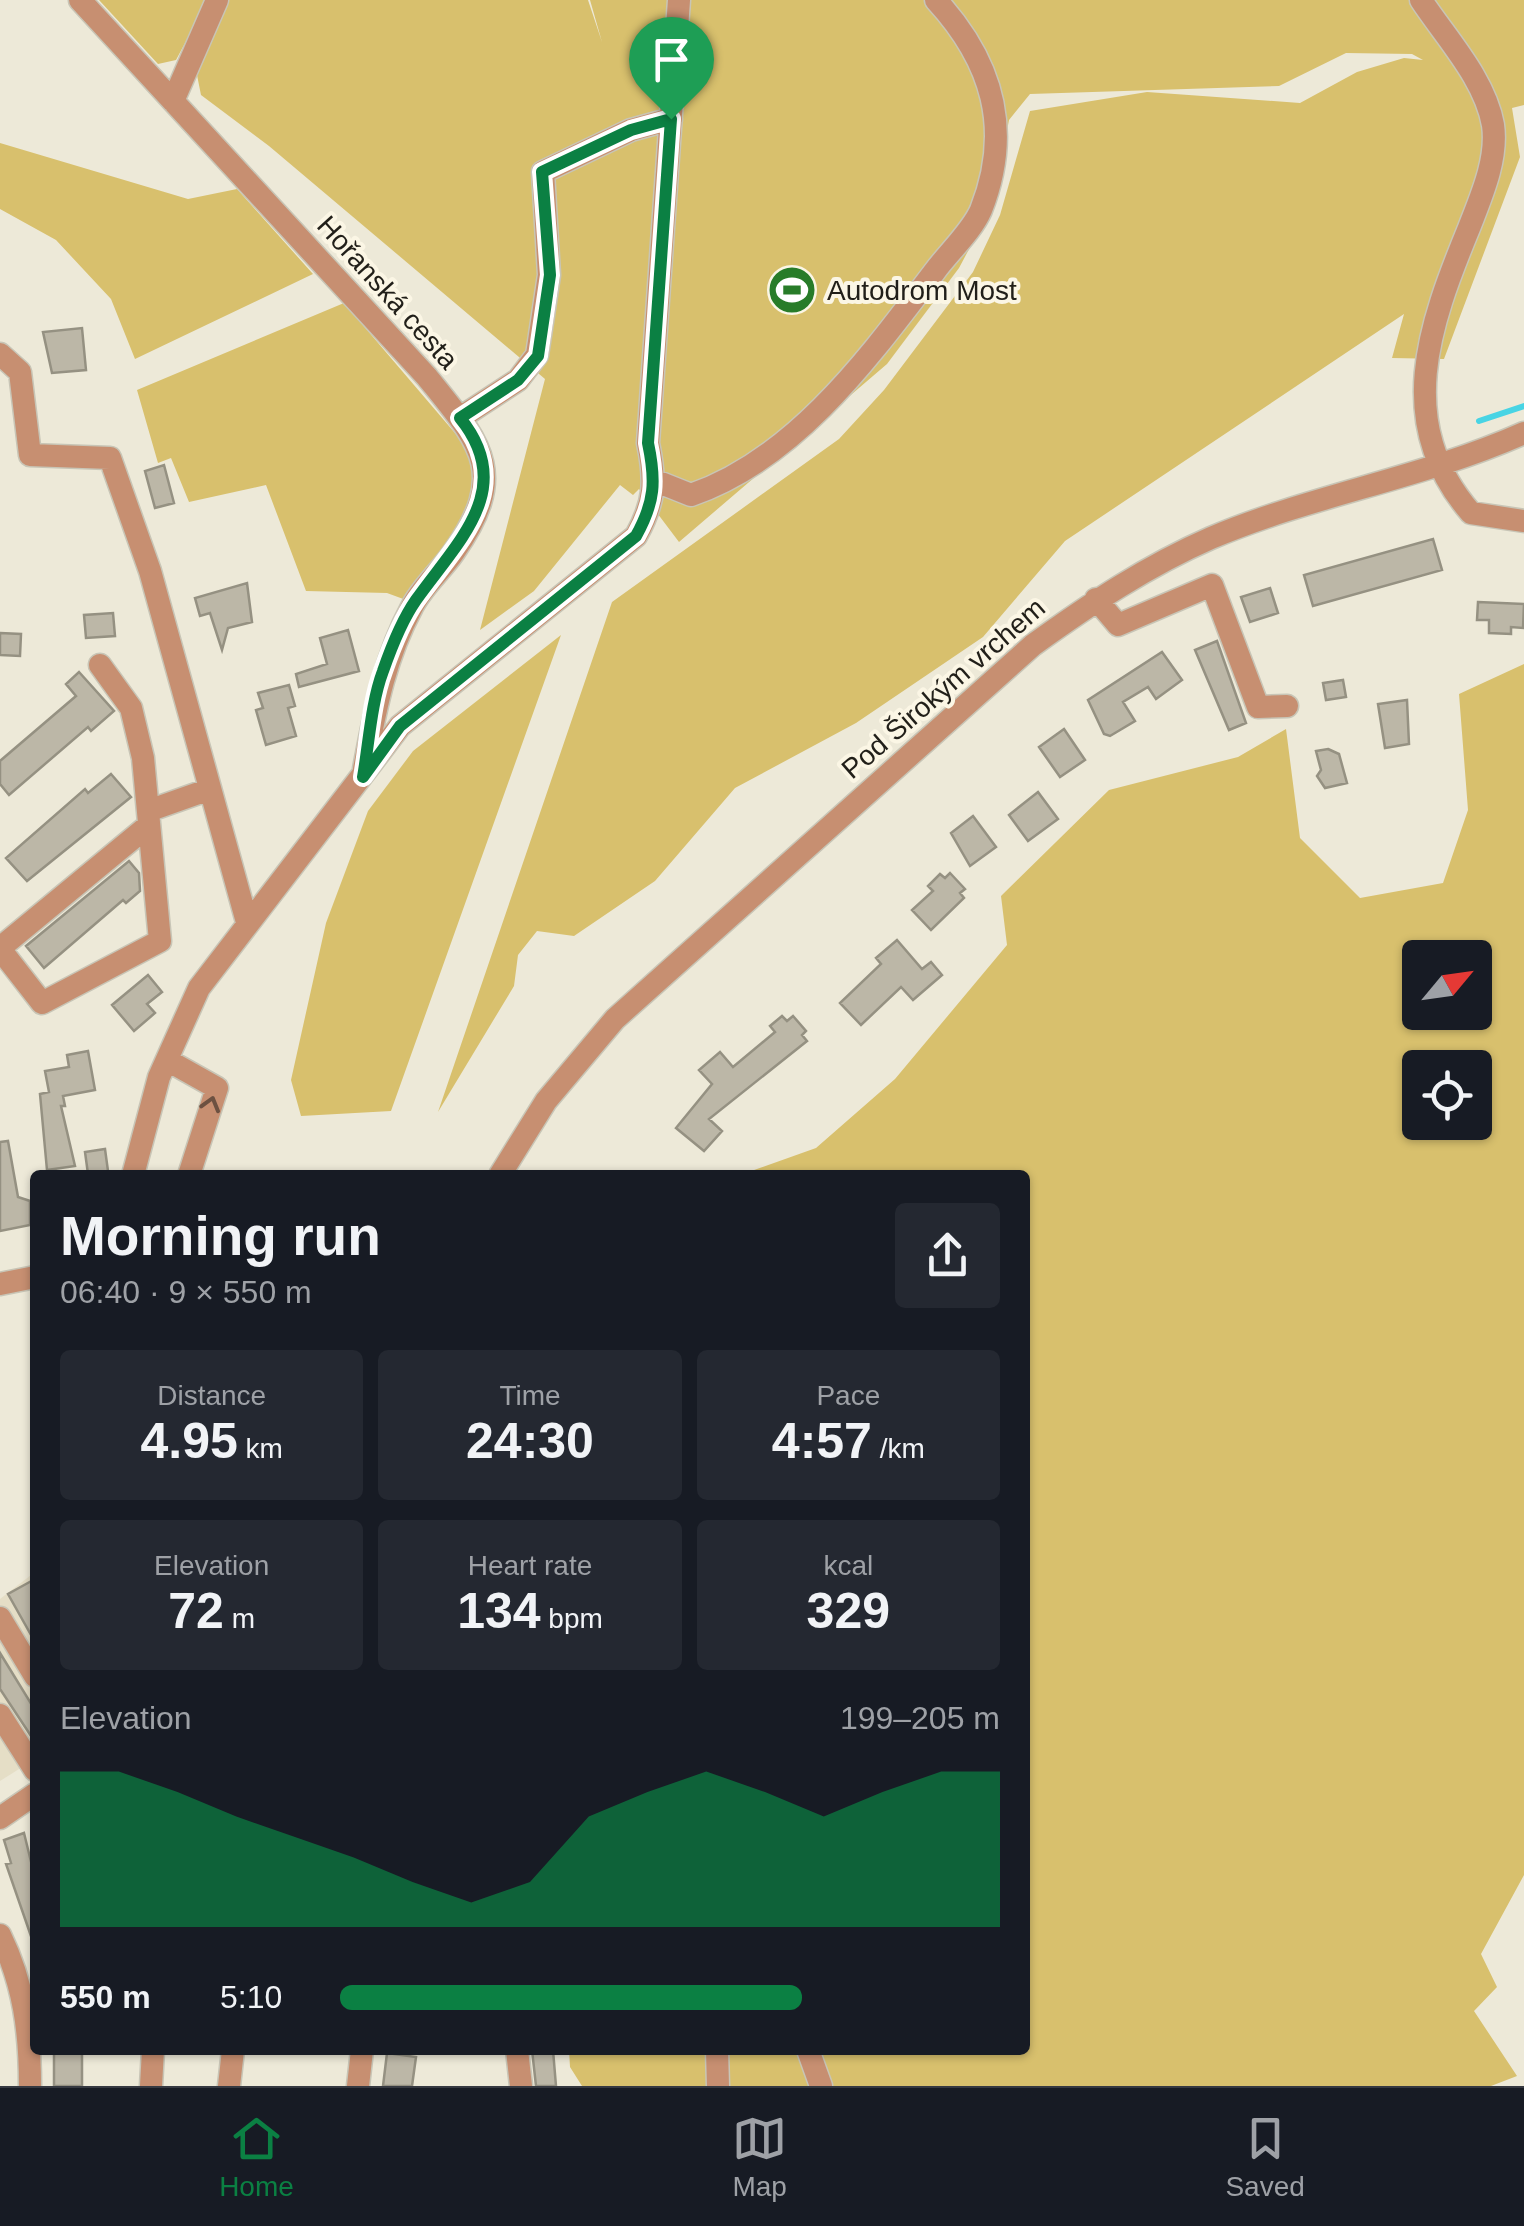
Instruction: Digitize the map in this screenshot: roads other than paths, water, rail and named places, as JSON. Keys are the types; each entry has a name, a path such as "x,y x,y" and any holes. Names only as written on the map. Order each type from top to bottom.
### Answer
{"street":[{"name":"Hořanská cesta","path":"80,0 460,418 476,437 485,470 480,509 413,604 382,674 363,777 247,922 200,988 166,1060 134,1170"},
{"path":"174,101 217,0"},
{"path":"363,777 400,726 636,536 651,509 656,482 648,443 679,0"},
{"path":"656,482 692,495 729,482 785,440 853,374 980,212 993,157 995,102 985,64 962,28 936,0"},
{"path":"1421,0 1479,86 1493,126 1489,168 1446,282 1424,358 1422,399 1442,464 1458,498 1471,514 1524,520"},
{"path":"460,418 518,380 538,356 550,275 542,172 631,130 671,119"},
{"path":"0,354 20,372 30,455 110,458 150,572 247,922"},
{"name":"Pod Širokým vrchem","path":"503,1170 546,1101 615,1018 1034,645 1096,599 1212,538 1442,464 1524,433"},
{"path":"1096,599 1118,625 1212,585 1258,707 1287,706"},
{"path":"100,664 131,708 143,758 148,818 160,941 42,1003 0,949 148,818 210,789"},
{"path":"166,1060 217,1088 191,1170"},
{"path":"0,1284 30,1278"},
{"path":"0,1618 30,1668"},
{"path":"0,1715 30,1762"},
{"path":"0,1818 30,1797"},
{"path":"0,1935 18,1972 30,2040 30,2086"},
{"path":"151,2086 153,2055"},
{"path":"228,2086 232,2055"},
{"path":"358,2086 361,2055"},
{"path":"518,2055 522,2086"},
{"path":"717,2055 718,2086"},
{"path":"810,2055 821,2086"}],"waterway":[{"path":"1479,421 1524,406"}],"place":[{"name":"Autodrom Most","path":"792,290"}]}
